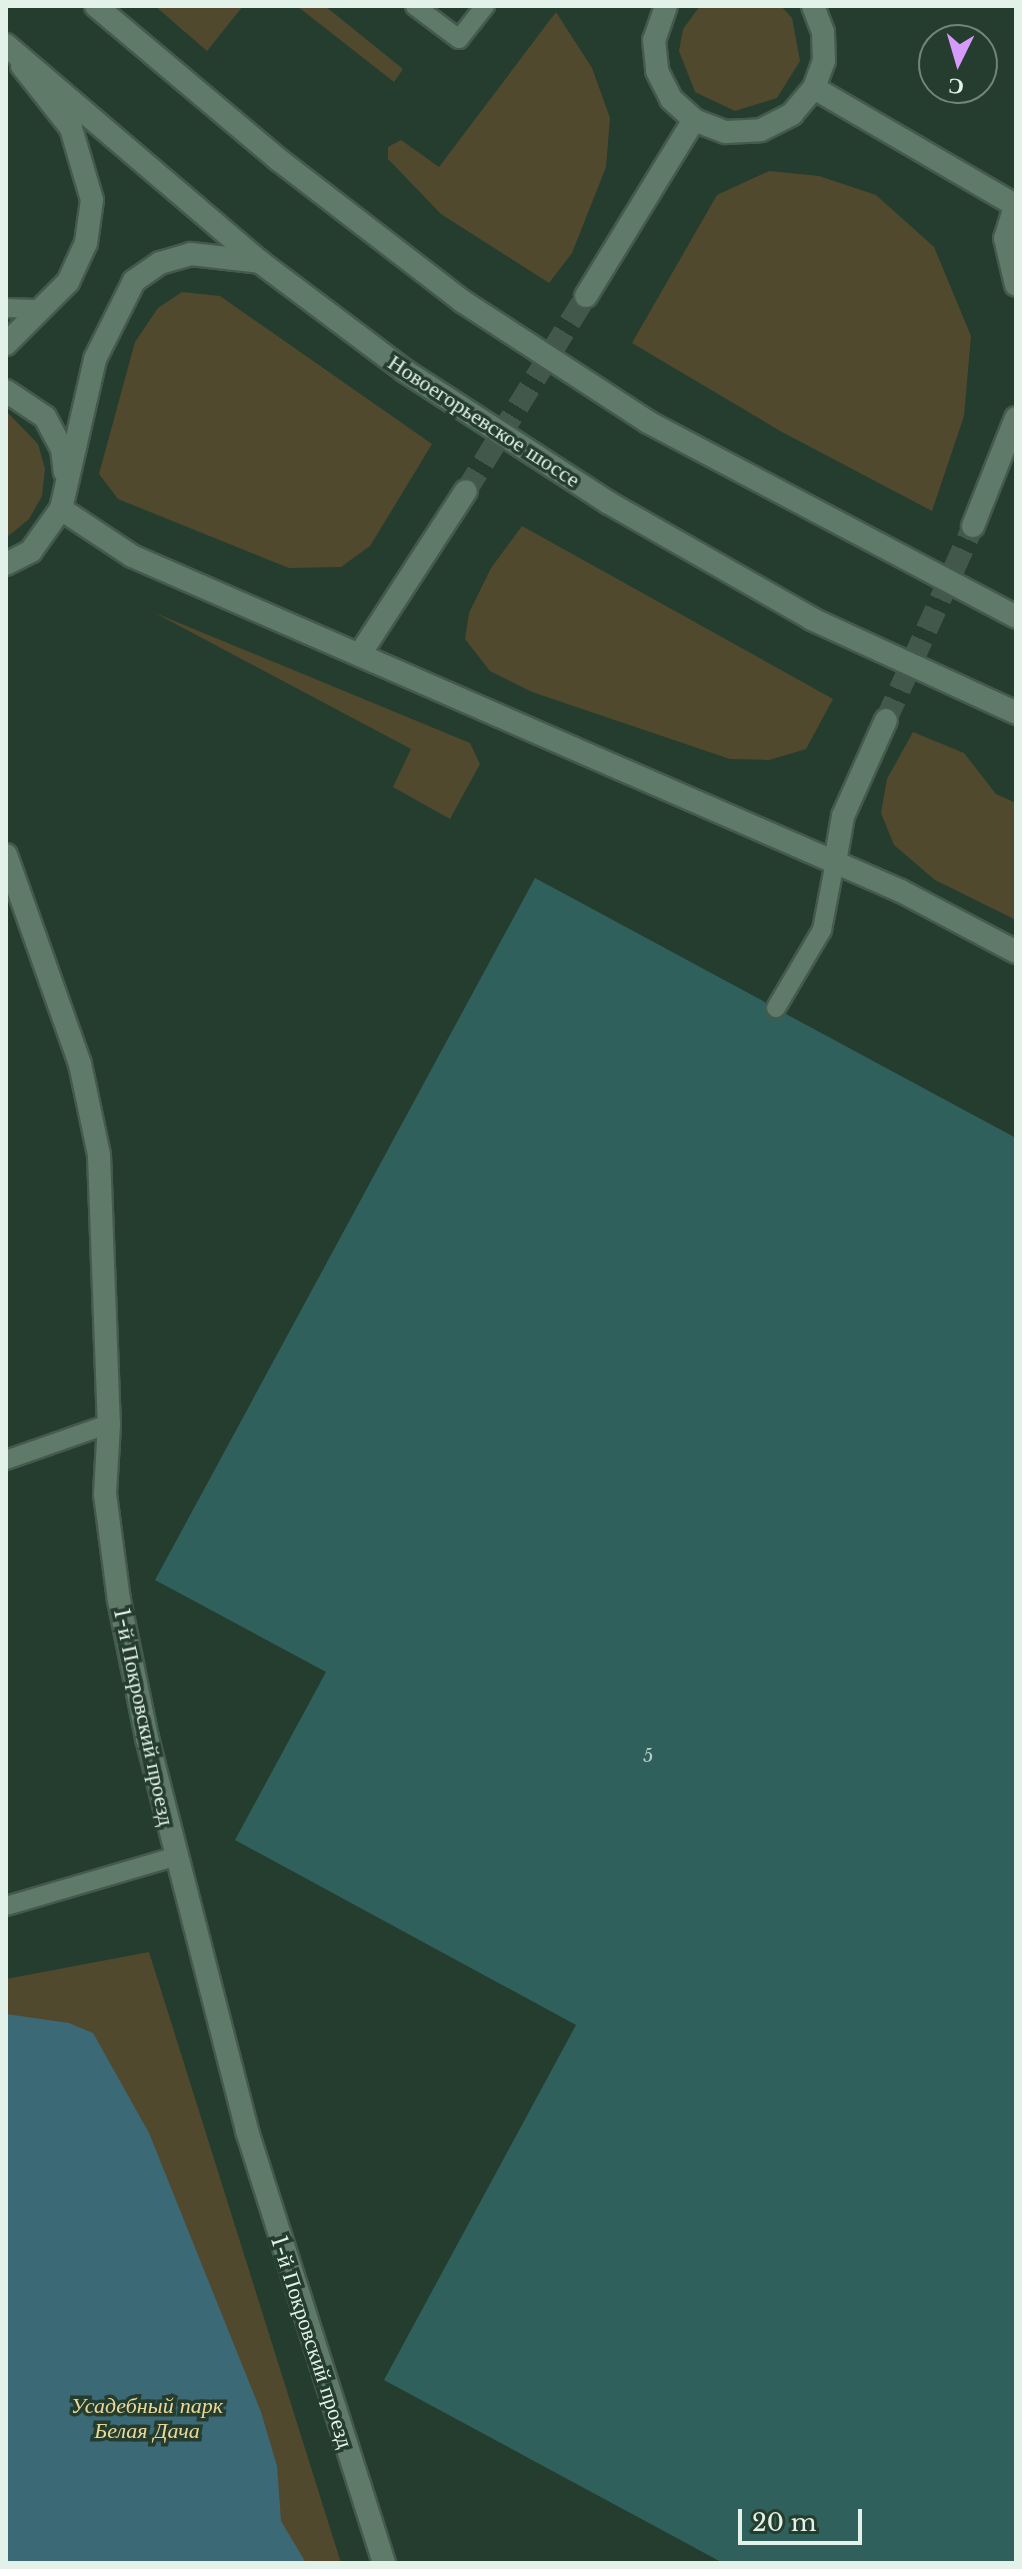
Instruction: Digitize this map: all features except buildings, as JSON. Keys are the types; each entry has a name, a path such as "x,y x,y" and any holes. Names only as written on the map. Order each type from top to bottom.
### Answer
{"street":[{"path":"661,7 654,40 657,71 671,99 694,120 726,132 761,130 792,114 814,88 824,61 823,32 813,6"},
{"path":"99,8 279,160 462,301 648,422 1016,617"},
{"path":"6,46 71,128 92,200 86,243 68,282 6,344"},
{"name":"Новоегорьевское шоссе","path":"6,46 260,262 405,371 609,503 812,619 1016,713"},
{"path":"814,88 1015,204 1005,238 1016,285"},
{"path":"586,296 694,120"},
{"path":"7,565 31,551 61,509 95,359 134,281 160,263 191,254 260,262"},
{"path":"6,391 45,417 62,449 67,485"},
{"path":"973,526 1016,418"},
{"path":"360,654 466,491"},
{"path":"61,509 132,556 835,862 1016,952"},
{"path":"835,862 843,816 886,720"},
{"name":"1-й Покровский проезд","path":"6,855 80,1064 99,1155 111,1549 174,1857 247,2131 384,2563"}],"lane":[{"path":"415,6 459,39 485,6"},
{"path":"6,308 42,309"},
{"path":"776,1008 822,930 835,862"},
{"path":"6,1460 109,1424"},
{"path":"6,1906 174,1857"}],"green space":[{"path":"155,6 243,6 207,51"},
{"path":"297,6 325,6 403,69 394,82"},
{"path":"700,6 781,6 792,18 800,61 777,98 735,111 695,92 679,51 683,29"},
{"path":"556,12 592,68 610,118 606,167 572,253 549,283 441,214 388,159 388,147 401,140 439,167"},
{"path":"769,171 819,176 876,195 934,247 971,336 964,416 932,511 782,432 632,343 717,195"},
{"path":"182,292 220,296 432,444 370,546 341,567 289,568 118,499 99,474 135,342 158,308"},
{"path":"6,411 38,444 45,469 42,496 29,519 6,538"},
{"path":"522,526 833,699 806,749 769,760 730,759 532,692 490,671 465,639 469,613 491,568"},
{"path":"155,613 470,743 480,764 450,819 393,787 411,749"},
{"path":"913,732 964,753 996,794 1016,803 1016,920 935,880 894,845 881,813 887,779"},
{"name":"Усадебный парк Белая Дача","path":"149,1952 341,2563 6,2563 6,1979"}],"water":[{"name":"Усадебный парк Белая Дача","path":"6,2014 69,2023 93,2033 149,2133 261,2412 277,2466 281,2521 306,2563 6,2563"}],"tunnel":[{"path":"466,491 586,296"},
{"path":"886,720 973,526"}]}
